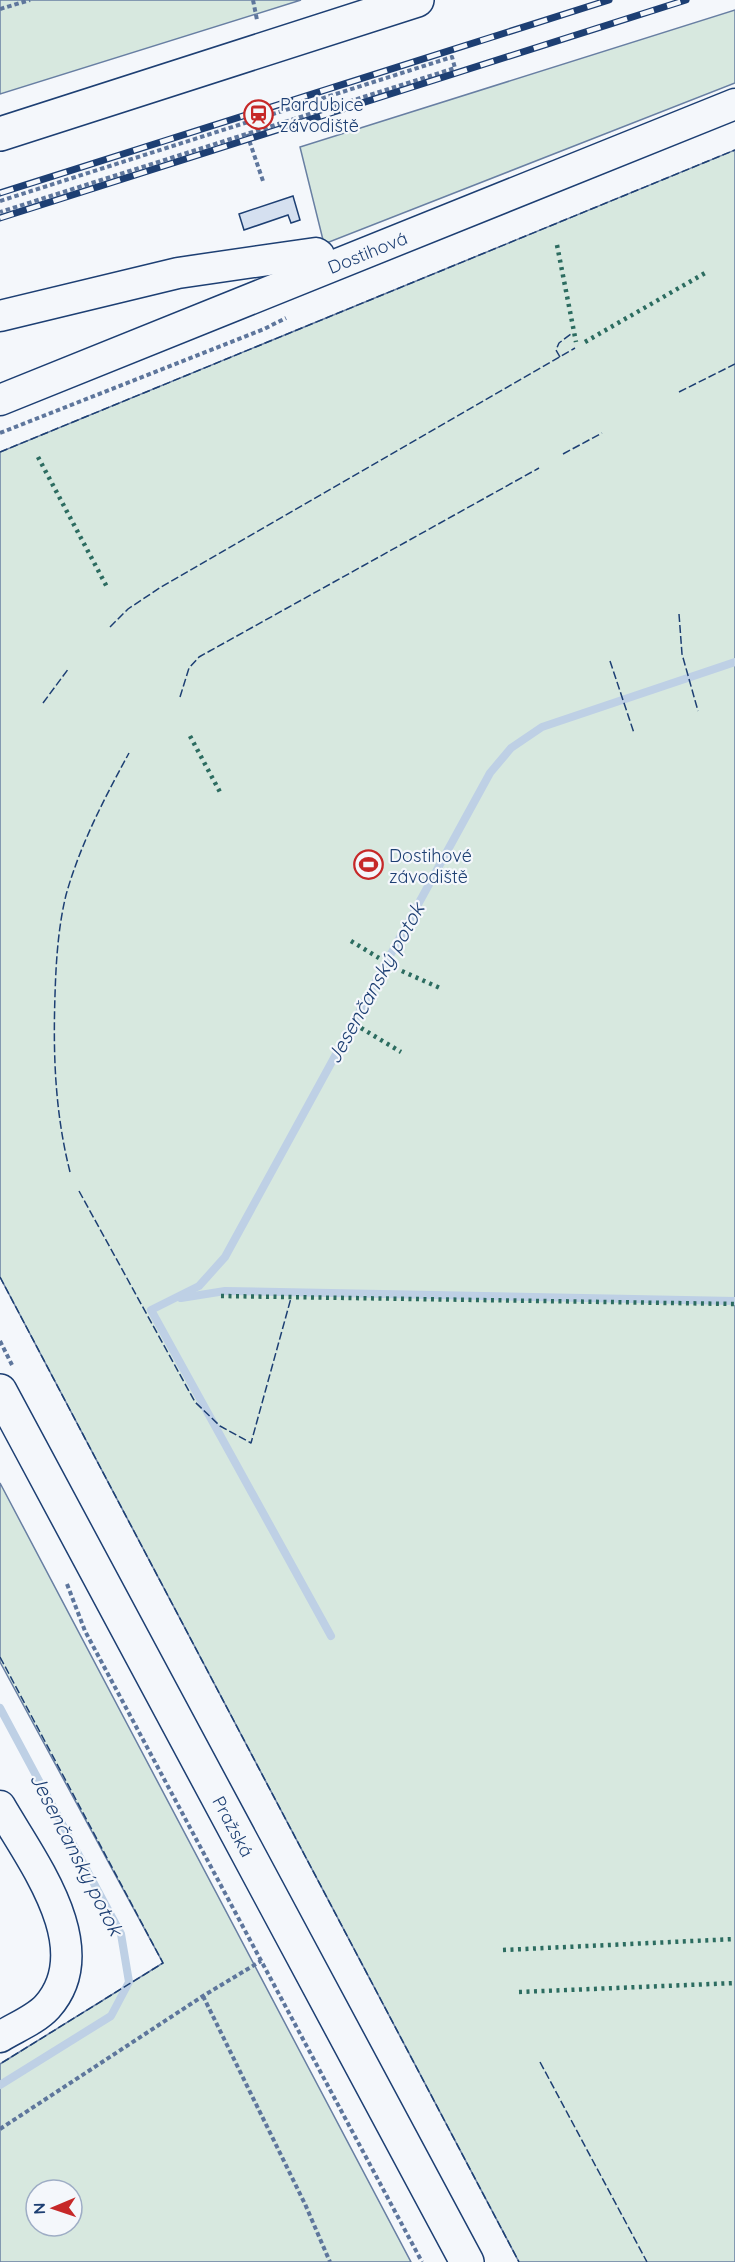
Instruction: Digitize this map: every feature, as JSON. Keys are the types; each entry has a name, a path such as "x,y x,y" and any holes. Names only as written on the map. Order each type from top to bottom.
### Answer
{"main road":[{"path":"0,134 417,0"},
{"name":"Pražská","path":"0,1391 467,2262"}],"street":[{"name":"Dostihová","path":"0,400 735,104"},
{"path":"0,316 178,273 316,253 319,255"},
{"path":"0,1806 52,1897 62,1921 67,1945 60,1987 46,2008 0,2037"}],"path":[{"path":"0,9 30,0"},
{"path":"253,0 259,26"},
{"path":"0,201 452,57 455,68 0,212"},
{"path":"247,134 263,181"},
{"path":"0,434 264,329 293,315"},
{"path":"63,1574 85,1631 422,2262"},
{"path":"0,2129 203,1996 261,1961"},
{"path":"203,1996 305,2204 330,2262"}],"shaded area":[{"path":"0,0 301,0 0,94"},
{"path":"735,10 735,83 324,244 300,147"},
{"name":"Dostihové závodiště","path":"735,150 735,2262 519,2262 0,1277 0,452"},
{"path":"0,1483 411,2262 0,2262 0,2064 163,1963 0,1662"}],"building":[{"path":"293,196 300,220 291,223 288,215 244,230 239,214"}],"waterway":[{"name":"Jesenčanský potok","path":"331,1636 151,1310 199,1286 225,1257 490,773 511,748 542,727 735,662"},
{"path":"181,1298 225,1291 735,1301"},
{"name":"Jesenčanský potok","path":"0,1708 121,1934 129,1982 111,2016 0,2085"}],"railway":[{"path":"0,193 609,0"},
{"path":"0,218 686,0"}],"hedge":[{"path":"557,245 576,342"},
{"path":"585,342 705,273"},
{"path":"38,457 108,589"},
{"path":"190,736 221,794"},
{"path":"351,941 379,958"},
{"path":"395,968 440,988"},
{"path":"361,1028 401,1052"},
{"path":"221,1296 735,1304"},
{"path":"503,1950 735,1939"},
{"path":"519,1992 735,1983"}],"fence":[{"path":"0,452 735,150"},
{"path":"560,357 556,350 559,343 571,334"},
{"path":"110,627 128,609 161,587 575,348"},
{"path":"679,392 735,364"},
{"path":"563,454 602,433"},
{"path":"180,697 189,668 199,657 539,468"},
{"path":"679,614 682,654 698,711"},
{"path":"610,661 634,733"},
{"path":"43,703 69,668"},
{"path":"70,1172 61,1128 55,1062 55,995 59,932 66,895 85,840 129,753"},
{"path":"79,1191 195,1402 220,1426 251,1443 291,1298"},
{"path":"0,1277 519,2262"},
{"path":"0,1657 163,1963 0,2064"},
{"path":"540,2062 647,2262"}],"place":[{"name":"Pardubice závodiště","path":"259,114"},
{"name":"Dostihové závodiště","path":"368,865"}]}
